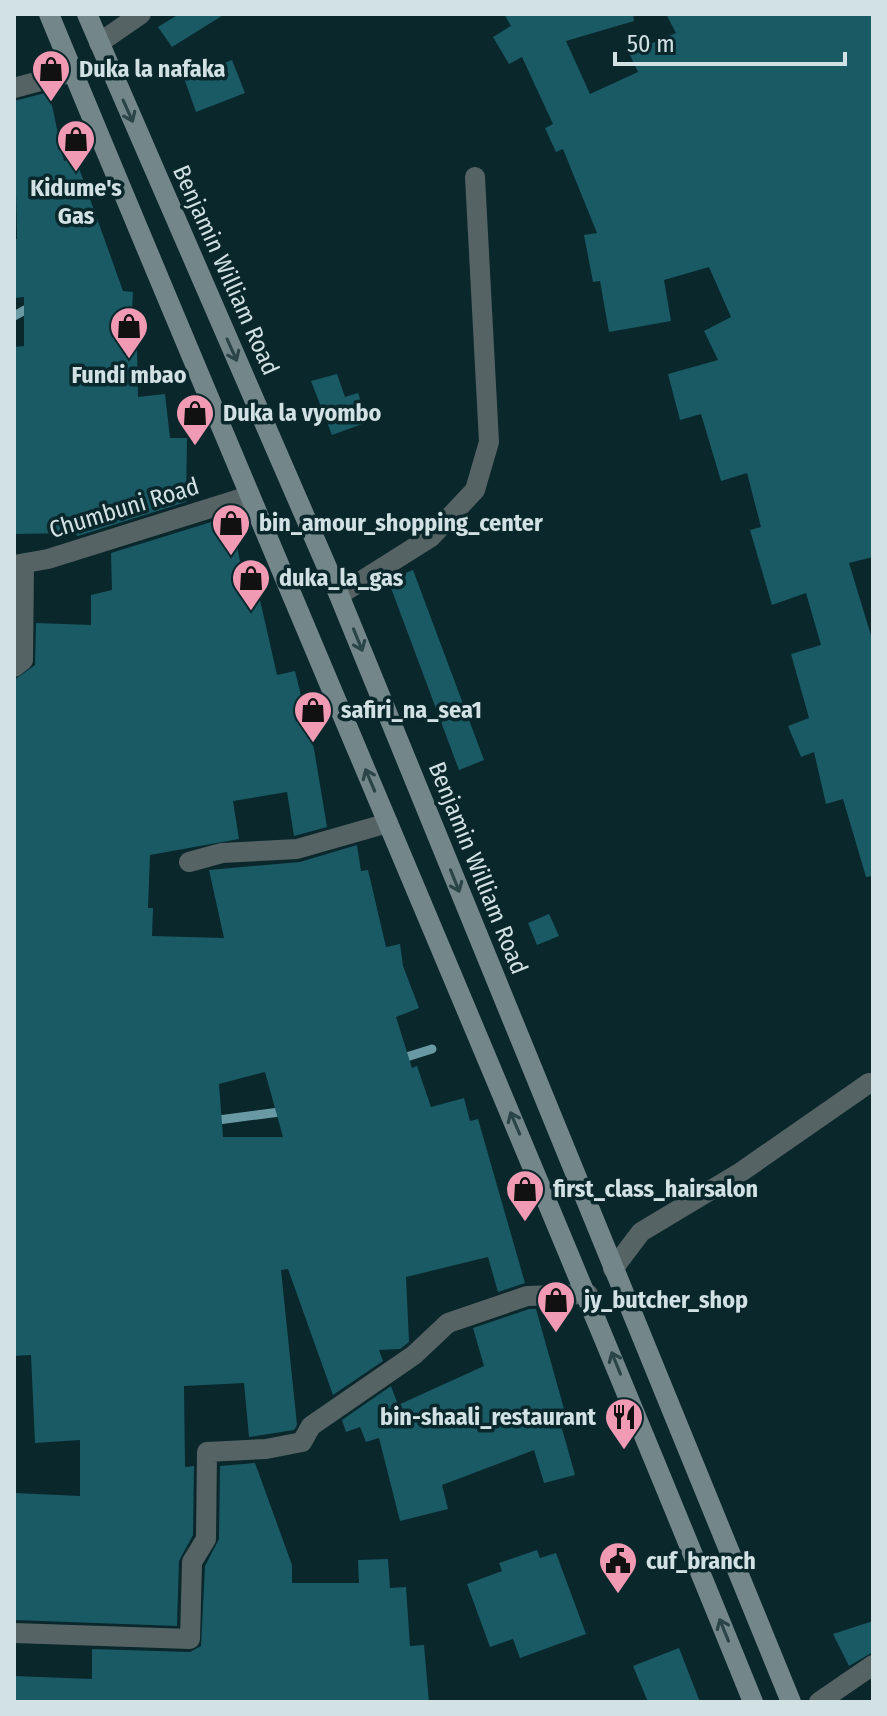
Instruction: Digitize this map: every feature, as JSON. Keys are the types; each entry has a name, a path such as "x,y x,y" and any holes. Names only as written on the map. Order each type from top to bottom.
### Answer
{"main road":[{"path":"49,14 249,496 588,1294 753,1702"},
{"name":"Benjamin William Road","path":"87,14 339,595 791,1702"}],"street":[{"path":"99,43 141,14"},
{"path":"14,88 73,72"},
{"path":"339,595 431,537 475,490 489,442 475,177"},
{"name":"Chumbuni Road","path":"19,565 249,496"},
{"path":"14,667 23,660 19,565"},
{"path":"189,862 222,853 297,849 388,823"},
{"path":"613,1269 641,1232 741,1172 869,1083"},
{"path":"14,1633 190,1639 192,1562 206,1539 207,1452 266,1449 302,1442 311,1426 414,1355 448,1323 527,1296 588,1294"},
{"path":"819,1702 873,1665"}],"building":[{"path":"179,14 225,14 172,47 158,27"},
{"path":"504,14 633,14 634,21 566,41 590,94 638,72 629,53 676,33 666,14 873,14 873,557 849,563 873,642 873,876 866,877 843,799 826,804 814,752 801,757 788,726 809,718 791,654 821,645 806,593 772,605 750,530 761,527 747,473 721,481 701,414 680,420 668,374 718,360 704,331 731,317 709,267 664,280 671,321 609,332 600,281 593,282 584,235 597,233 563,149 556,152 545,128 553,124 522,57 509,64 493,37 511,26"},
{"path":"232,60 245,93 196,112 184,78"},
{"path":"49,92 64,161 75,157 123,291 133,292 130,347 137,347 138,397 165,394 170,438 187,438 186,502 78,536 73,533 14,534 14,347 24,346 24,297 14,298 14,239 17,239 14,101"},
{"path":"337,374 345,397 358,393 368,422 332,435 311,381"},
{"path":"221,519 225,543 236,541 244,582 251,580 255,601 260,600 277,675 295,671 314,749 327,827 294,836 287,792 233,801 239,839 150,855 148,908 153,908 152,936 224,938 209,870 300,862 357,845 361,871 368,870 386,947 400,944 403,966 419,1008 396,1017 412,1068 417,1066 431,1107 464,1098 470,1121 478,1119 525,1283 498,1292 488,1257 406,1277 409,1342 400,1349 379,1350 383,1361 333,1395 288,1269 281,1270 297,1425 294,1430 249,1437 244,1383 184,1386 185,1467 194,1466 193,1535 179,1561 177,1626 14,1620 14,1493 80,1496 80,1440 35,1443 31,1355 14,1356 14,680 35,665 36,623 91,625 91,595 112,590 111,553","holes":["265,1072 283,1137 223,1137 219,1084"]},
{"path":"413,570 484,760 459,770 388,580"},
{"path":"549,914 559,936 537,945 528,923"},
{"path":"536,1309 566,1416 559,1418 575,1475 544,1483 534,1450 442,1485 448,1509 400,1521 379,1438 366,1442 360,1427 346,1432 342,1420 391,1386 398,1405 484,1366 473,1328"},
{"path":"255,1463 292,1565 292,1583 359,1583 358,1560 388,1559 390,1588 406,1587 410,1646 424,1645 429,1702 14,1702 14,1676 92,1679 92,1649 190,1652 201,1646 205,1566 219,1539 220,1466"},
{"path":"537,1550 540,1558 556,1553 586,1634 520,1658 513,1639 490,1647 467,1584 502,1571 499,1563"},
{"path":"873,1621 873,1652 849,1666 833,1634"},
{"path":"679,1648 700,1702 648,1702 633,1666"}],"waterway":[{"path":"14,316 34,305"},
{"path":"397,1060 432,1049"},
{"path":"211,1121 287,1111"}],"place":[{"name":"Duka la nafaka","path":"51,103"},
{"name":"Kidume's Gas","path":"76,173"},
{"name":"Fundi mbao","path":"129,360"},
{"name":"Duka la vyombo","path":"195,447"},
{"name":"bin_amour_shopping_center","path":"231,557"},
{"name":"duka_la_gas","path":"251,612"},
{"name":"safiri_na_sea1","path":"313,744"},
{"name":"first_class_hairsalon","path":"525,1223"},
{"name":"jy_butcher_shop","path":"556,1334"},
{"name":"bin-shaali_restaurant","path":"624,1451"},
{"name":"cuf_branch","path":"618,1595"}]}
